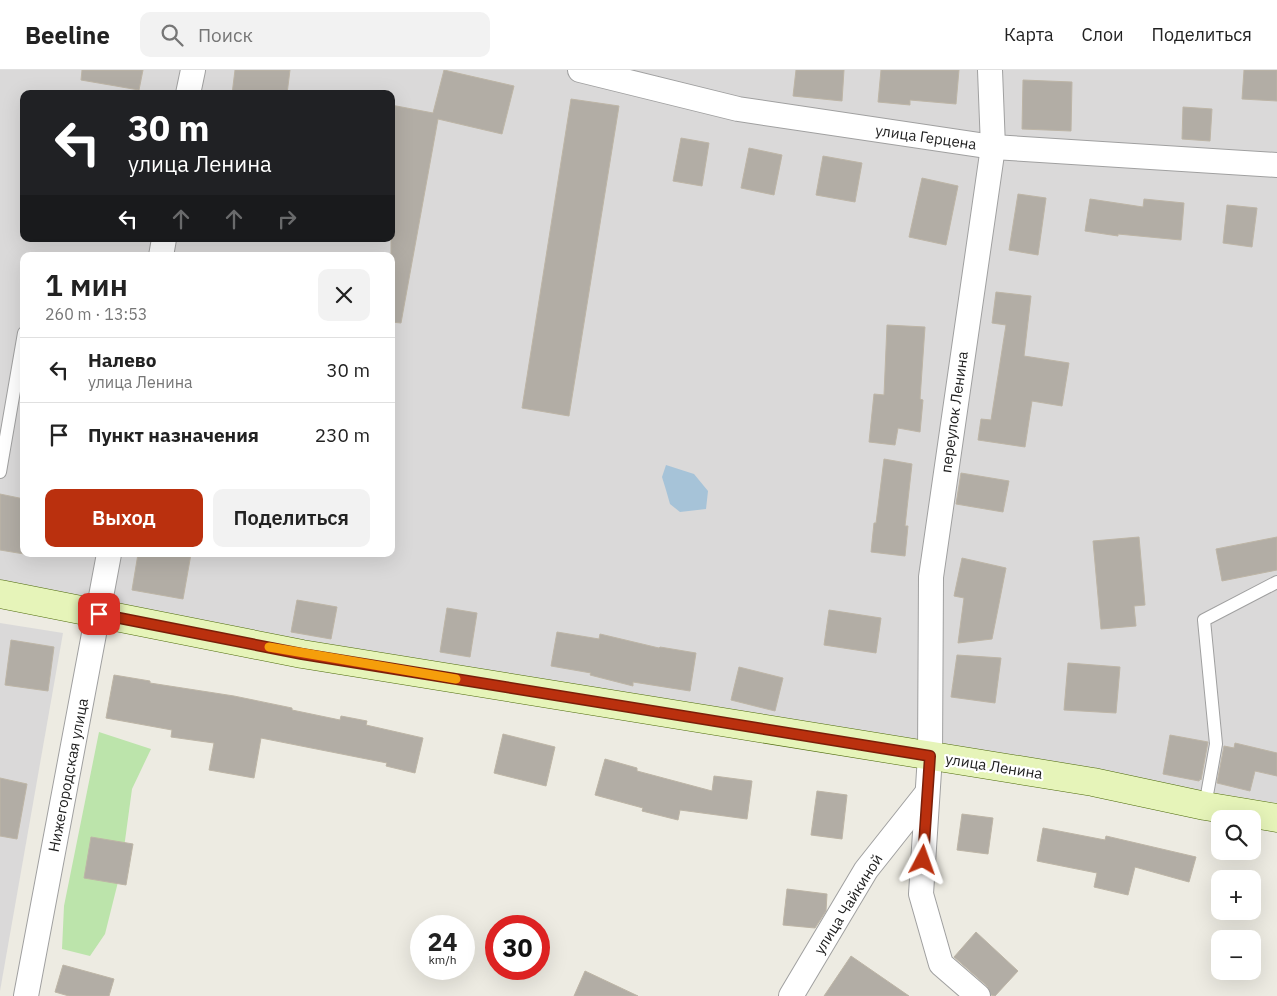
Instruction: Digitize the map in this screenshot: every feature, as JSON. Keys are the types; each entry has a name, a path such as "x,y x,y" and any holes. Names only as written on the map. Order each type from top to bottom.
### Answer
{"street":[{"path":"189,90 192,70"},
{"name":"улица Герцена","path":"580,70 738,109 993,147 1277,165"},
{"name":"переулок Ленина","path":"978,996 941,964 921,894 930,756 930,576 993,147 990,70"},
{"name":"Нижегородская улица","path":"26,996 108,557"},
{"name":"улица Ленина","path":"0,594 302,654 1093,782 1205,806 1277,818"},
{"name":"улица Чайкиной","path":"791,996 866,870 927,793"}],"lane":[{"path":"0,472 20,356"},
{"path":"1205,806 1216,744 1204,620 1277,582"}],"shaded area":[{"path":"0,70 1277,70 1277,803 295,642 0,587"},
{"path":"0,623 63,633 0,991"}],"green space":[{"path":"99,732 151,749 132,789 121,870 105,934 90,956 62,949 64,906"}],"water":[{"path":"666,465 694,474 708,491 706,509 680,512 670,504 662,477"}],"building":[{"path":"82,70 143,70 139,90 81,80"},
{"path":"235,70 290,70 288,90 232,90"},
{"path":"444,70 514,86 502,134 438,119 401,323 395,322 395,252 391,252 391,242 395,242 395,106 433,113"},
{"path":"796,70 844,70 842,101 793,96"},
{"path":"881,70 959,70 956,104 910,100 910,105 878,102"},
{"path":"1244,70 1277,70 1277,101 1242,99"},
{"path":"1023,80 1072,82 1071,131 1022,129"},
{"path":"571,99 619,106 569,416 522,408"},
{"path":"1183,107 1212,109 1210,141 1182,139"},
{"path":"681,138 709,143 702,186 673,181"},
{"path":"749,148 782,155 774,195 741,188"},
{"path":"823,156 862,163 855,202 816,195"},
{"path":"922,178 958,186 946,245 909,237"},
{"path":"1018,194 1046,198 1038,255 1009,250"},
{"path":"1090,199 1143,207 1144,199 1184,203 1181,240 1118,234 1118,236 1085,231"},
{"path":"1227,205 1257,208 1252,247 1223,243"},
{"path":"996,292 1031,296 1024,356 1069,363 1062,406 1032,401 1025,447 978,440 981,419 991,420 1006,325 992,323"},
{"path":"887,325 925,327 920,399 923,400 920,432 898,428 895,445 869,442 874,394 884,395"},
{"path":"884,459 912,464 905,526 908,526 905,556 871,552"},
{"path":"961,473 1009,481 1003,512 956,504"},
{"path":"0,494 20,498 20,553 0,550"},
{"path":"1139,537 1145,605 1134,606 1136,626 1101,629 1093,541"},
{"path":"1277,537 1277,570 1222,581 1216,549"},
{"path":"138,557 190,557 183,599 132,590"},
{"path":"962,558 1006,568 992,639 958,643 964,598 954,596"},
{"path":"297,600 337,607 331,639 291,632"},
{"path":"447,608 477,613 470,657 440,652"},
{"path":"829,610 881,618 876,653 824,645"},
{"path":"557,632 599,639 600,634 659,648 696,653 690,691 633,682 633,686 590,675 591,673 551,666"},
{"path":"11,640 54,647 48,691 5,685"},
{"path":"957,655 1001,658 995,703 951,697"},
{"path":"1068,663 1120,667 1116,713 1064,710"},
{"path":"739,667 783,678 775,711 731,700"},
{"path":"114,675 150,681 150,683 234,696 340,720 341,716 367,721 366,725 423,738 415,773 386,766 387,763 261,738 254,778 209,770 214,743 171,737 172,730 106,718"},
{"path":"503,734 555,747 546,786 494,773"},
{"path":"1170,735 1208,742 1201,780 1163,774"},
{"path":"1235,743 1277,753 1277,776 1255,771 1250,791 1217,783 1224,746 1234,748"},
{"path":"605,759 637,768 637,771 712,791 714,776 752,781 747,819 680,810 678,820 642,811 643,808 595,795"},
{"path":"0,778 27,784 17,839 0,836"},
{"path":"817,791 847,795 842,839 811,835"},
{"path":"962,814 993,818 988,854 957,850"},
{"path":"1043,828 1105,840 1106,836 1196,857 1189,882 1135,867 1128,895 1094,887 1097,873 1037,861"},
{"path":"91,837 133,844 126,885 84,878"},
{"path":"787,889 827,894 826,911 815,928 783,925"},
{"path":"976,932 1018,971 995,996 991,995 987,986 954,957"},
{"path":"851,956 909,996 824,996"},
{"path":"63,965 114,979 109,996 69,996 55,992"},
{"path":"585,971 638,996 574,996"}],"slow traffic":[{"path":"269,647 456,679"}],"route":[{"path":"99,614 302,654 930,756 923,860"}]}
